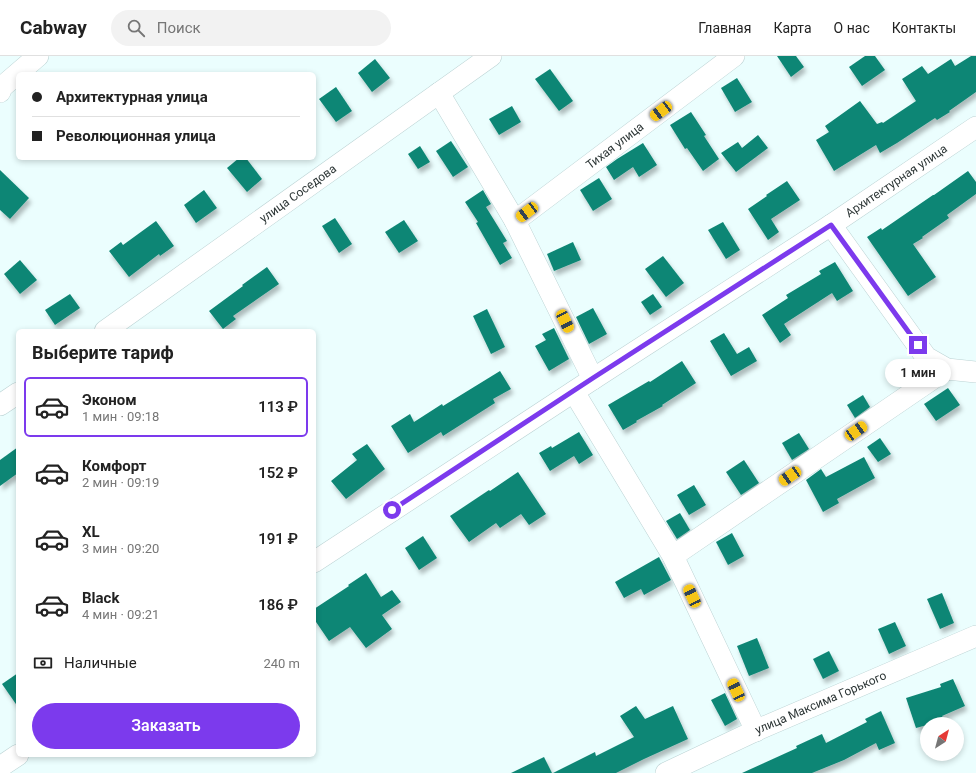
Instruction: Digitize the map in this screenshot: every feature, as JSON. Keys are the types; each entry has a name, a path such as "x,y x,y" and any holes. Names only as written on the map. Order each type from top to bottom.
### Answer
{"street":[{"path":"19,72 38,56"},
{"name":"улица Соседова","path":"107,329 491,56"},
{"name":"Тихая улица","path":"515,221 734,56"},
{"path":"0,88 16,75"},
{"path":"439,93 515,221 593,378"},
{"name":"Архитектурная улица","path":"316,561 574,392 593,378 831,225 976,127"},
{"path":"831,225 926,356 948,369 976,372"},
{"path":"673,556 948,369"},
{"path":"574,392 673,556 756,730"},
{"path":"0,405 16,394"},
{"name":"улица Максима Горького","path":"666,773 756,730 976,636"},
{"path":"0,767 16,756"}],"building":[{"path":"777,56 796,56 804,67 791,77"},
{"path":"865,56 875,56 885,70 862,86 849,67"},
{"path":"971,56 976,56 976,92 949,111 950,112 937,120 935,118 880,153 876,145 834,171 816,140 829,132 825,126 860,101 877,124 883,123 916,101 902,79 922,66 928,74 951,59 955,66"},
{"path":"375,59 390,78 372,92 358,73"},
{"path":"550,69 573,101 559,111 535,79"},
{"path":"737,78 752,102 735,112 721,88"},
{"path":"336,87 352,111 336,122 319,99"},
{"path":"512,106 521,122 499,135 489,119"},
{"path":"691,112 719,159 703,171 687,148 685,149 670,125"},
{"path":"758,135 768,148 736,172 721,153 738,142 742,148"},
{"path":"451,141 468,167 453,177 436,151"},
{"path":"643,143 657,165 639,177 633,167 614,180 606,167"},
{"path":"420,146 430,162 418,169 408,154"},
{"path":"237,160 248,160 262,179 247,192 227,168"},
{"path":"0,170 29,198 10,219 0,210"},
{"path":"968,171 976,182 976,194 947,215 949,218 913,244 936,277 908,296 867,237 881,228 882,230"},
{"path":"599,178 612,199 593,211 580,190"},
{"path":"787,181 800,200 771,219 779,232 768,240 748,209"},
{"path":"204,190 217,208 196,223 184,205"},
{"path":"483,190 491,204 486,207 507,241 503,243 512,258 500,265 476,223 478,222 465,202"},
{"path":"335,218 352,244 339,253 322,226"},
{"path":"404,220 418,241 399,253 385,232"},
{"path":"156,221 174,246 160,256 159,254 129,277 109,251 121,242 123,245"},
{"path":"723,222 740,250 726,259 708,230"},
{"path":"573,242 581,260 554,271 547,254"},
{"path":"663,256 684,283 666,297 645,269"},
{"path":"20,260 37,280 20,294 4,274"},
{"path":"835,262 853,291 837,301 832,293 784,324 791,335 780,343 762,315 788,298 786,295 821,274 819,271"},
{"path":"267,267 279,284 233,316 236,319 223,329 209,311"},
{"path":"70,294 80,308 55,325 45,310"},
{"path":"653,294 662,307 650,315 641,302"},
{"path":"593,308 607,334 589,344 576,317"},
{"path":"487,309 505,347 491,354 473,316"},
{"path":"554,328 569,359 549,371 535,346 546,340 542,334"},
{"path":"724,333 737,354 749,347 757,361 731,376 710,341"},
{"path":"682,361 696,383 662,405 663,406 623,430 608,405 649,381 650,382"},
{"path":"912,365 918,374 902,385 896,376"},
{"path":"500,371 511,389 493,399 495,403 443,436 441,432 408,453 391,426 410,414 414,422 442,404 443,406"},
{"path":"948,388 960,405 936,421 924,404"},
{"path":"863,395 870,407 855,418 847,405"},
{"path":"579,432 593,455 579,464 574,456 550,471 539,453 551,446 552,448"},
{"path":"799,433 809,449 792,460 782,443"},
{"path":"880,438 891,454 878,462 867,447"},
{"path":"367,444 385,469 346,499 331,481 357,460 352,454"},
{"path":"16,448 16,474 0,486 0,460"},
{"path":"864,457 875,478 837,499 839,503 823,512 806,480 821,469 826,477"},
{"path":"744,460 759,483 741,495 726,472"},
{"path":"518,472 546,514 529,525 521,514 500,528 496,523 469,542 450,516"},
{"path":"694,485 706,505 689,515 677,495"},
{"path":"680,513 690,530 677,539 666,521"},
{"path":"732,533 744,556 728,565 716,542"},
{"path":"423,536 437,558 419,570 405,548"},
{"path":"659,557 671,580 644,595 641,589 624,598 615,582"},
{"path":"366,573 381,597 392,590 401,602 382,615 392,629 366,648 350,627 329,641 316,622 316,608 349,586 348,585"},
{"path":"942,593 954,623 940,629 927,599"},
{"path":"895,622 906,646 889,654 878,629"},
{"path":"757,638 769,668 749,676 737,646"},
{"path":"829,651 839,671 823,679 813,659"},
{"path":"16,674 16,704 2,684"},
{"path":"953,679 965,706 942,716 943,717 920,717 920,727 916,728 906,698 941,687 940,684"},
{"path":"725,693 737,719 725,726 711,700"},
{"path":"636,706 645,719 673,706 688,739 616,773 553,773 595,752 596,756 634,737 620,716"},
{"path":"881,711 895,743 879,750 876,743 844,760 812,773 742,773 797,748 796,746 822,734 826,743 867,722 865,719"},
{"path":"544,757 552,773 511,773"}],"route":[{"path":"392,510 574,392 593,378 831,225 918,345"}]}
